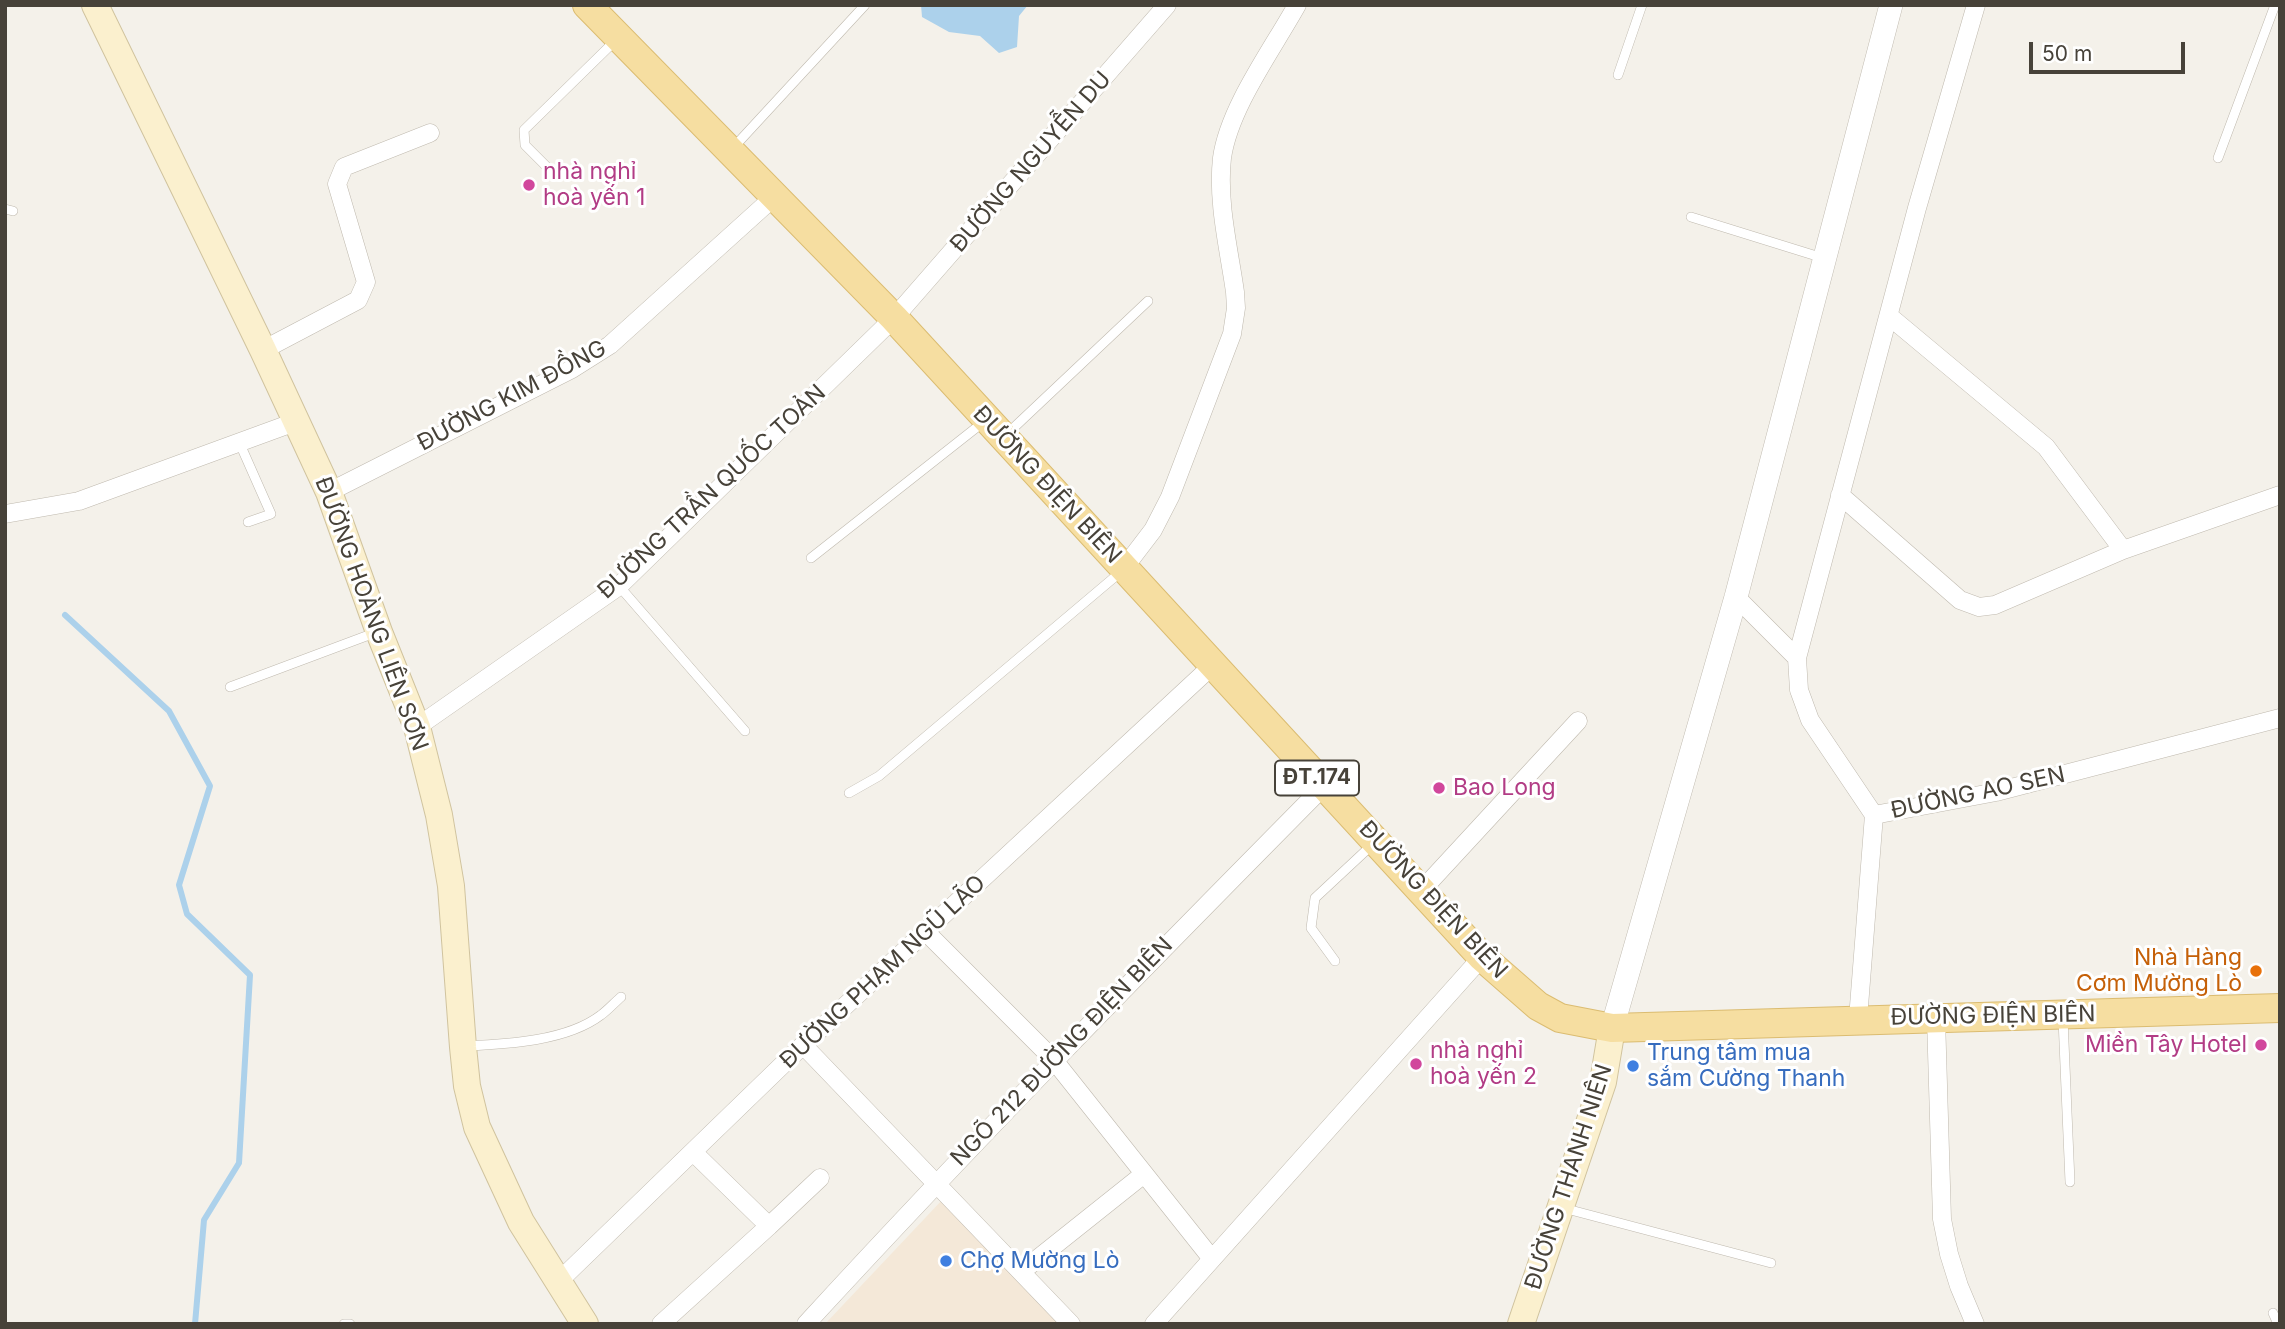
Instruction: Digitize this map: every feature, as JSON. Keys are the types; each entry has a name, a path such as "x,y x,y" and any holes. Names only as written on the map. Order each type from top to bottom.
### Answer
{"main road":[{"name":"ĐƯỜNG HOÀNG LIÊN SƠN","path":"96,5 264,350 328,492 417,727 439,815 451,886 467,1086 477,1127 521,1222 585,1324"},
{"name":"ĐƯỜNG ĐIỆN BIÊN","path":"587,5 894,318 1482,957 1538,1006 1560,1018 1612,1028 2280,1008"},
{"name":"ĐƯỜNG THANH NIÊN","path":"1521,1324 1603,1082 1612,1028"}],"street":[{"name":"ĐƯỜNG NGUYỄN DU","path":"894,318 1167,5"},
{"path":"1124,568 1153,530 1170,497 1232,334 1236,308 1235,292 1221,178 1225,143 1239,107 1297,5"},
{"path":"1612,1028 1736,597 1891,5"},
{"path":"1874,815 1810,720 1799,690 1797,658 1976,5"},
{"path":"264,350 358,300 366,282 337,184 344,167 430,133"},
{"name":"ĐƯỜNG KIM ĐỒNG","path":"328,492 572,369 610,345 775,196"},
{"path":"1889,316 2046,447 2123,550"},
{"name":"ĐƯỜNG TRẦN QUỐC TOẢN","path":"417,727 619,586 894,318"},
{"path":"5,514 79,501 295,422"},
{"path":"1840,495 1960,600 1979,607 1995,604 2123,550 2280,495"},
{"path":"1736,597 1797,658"},
{"name":"ĐƯỜNG PHẠM NGŨ LÃO","path":"558,1282 803,1045 1213,666"},
{"name":"ĐƯỜNG AO SEN","path":"1858,1019 1874,815 1996,792 2280,718"},
{"path":"1421,891 1578,721"},
{"name":"NGÕ 212 ĐƯỜNG ĐIỆN BIÊN","path":"806,1324 1053,1059 1324,786"},
{"path":"926,932 1053,1059 1212,1259"},
{"path":"1154,1324 1482,957"},
{"path":"1936,1018 1942,1219 1952,1265 1975,1324"},
{"path":"803,1045 1071,1324"},
{"path":"693,1152 769,1226"},
{"path":"1021,1272 1144,1174"},
{"path":"661,1324 820,1178"}],"lane":[{"path":"730,151 865,5"},
{"path":"1618,75 1642,5"},
{"path":"2218,158 2275,5"},
{"path":"554,173 525,145 524,130 618,37"},
{"path":"1691,217 1825,259"},
{"path":"811,558 995,428 1148,301"},
{"path":"240,444 271,514 248,522"},
{"path":"849,793 879,776 1124,568"},
{"path":"619,586 745,731"},
{"path":"230,687 379,632"},
{"path":"1335,961 1311,928 1315,898 1377,841"},
{"path":"463,1047 539,1039 575,1029 599,1017 621,997"},
{"path":"2063,1014 2070,1182"},
{"path":"1560,1207 1771,1263"},
{"path":"2273,1312 2278,1324"},
{"path":"344,1324 350,1324"}],"shaded area":[{"name":"Chợ Mường Lò","path":"943,1199 1076,1324 825,1324"}],"water":[{"path":"921,5 1028,5 1019,16 1017,47 999,53 980,36 949,32 922,17"}],"waterway":[{"path":"65,615 169,711 210,786 179,885 187,914 250,975 239,1163 204,1220 195,1324"}],"place":[{"name":"nhà nghỉ hoà yến 1","path":"529,185"},
{"name":"Bao Long","path":"1439,788"},
{"name":"Nhà Hàng Cơm Mường Lò","path":"2256,971"},
{"name":"Miền Tây Hotel","path":"2261,1045"},
{"name":"nhà nghỉ hoà yến 2","path":"1416,1064"},
{"name":"Trung tâm mua sắm Cường Thanh","path":"1633,1066"},
{"name":"Chợ Mường Lò","path":"946,1261"}]}
